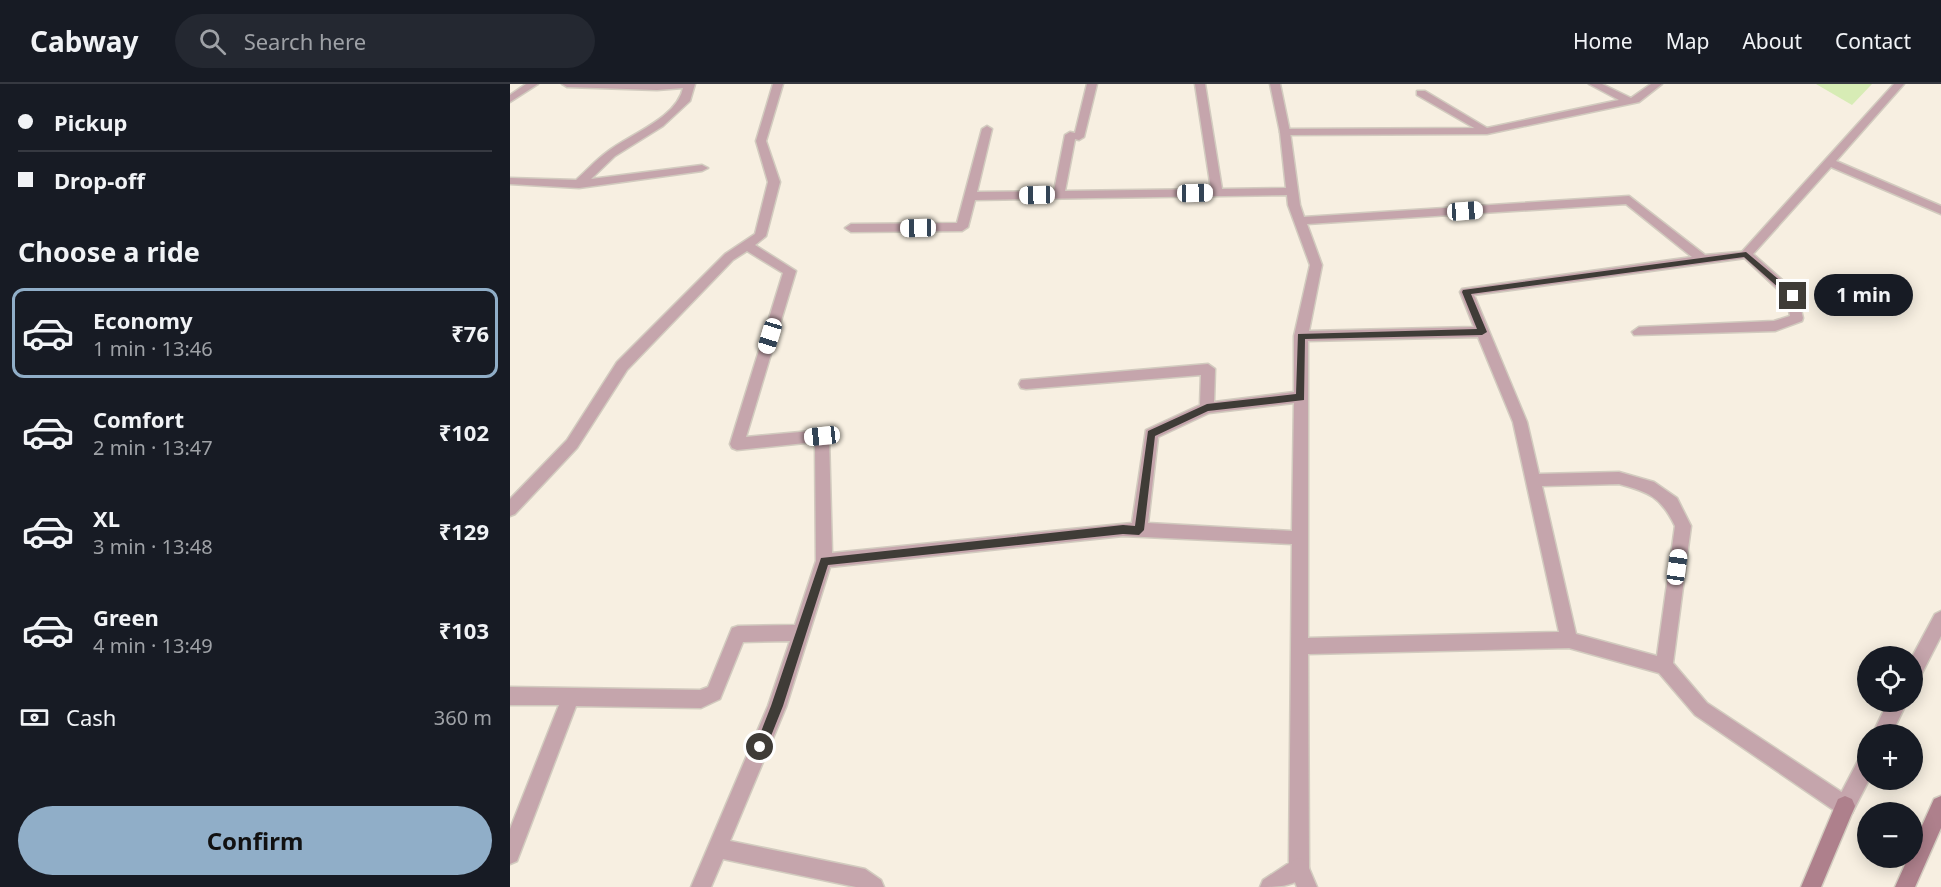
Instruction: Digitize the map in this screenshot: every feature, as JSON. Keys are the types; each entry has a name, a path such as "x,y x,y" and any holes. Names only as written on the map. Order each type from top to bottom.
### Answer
{"main road":[{"path":"1811,887 1845,806"},
{"path":"1905,887 1941,806"}],"street":[{"path":"510,99 533,84"},
{"path":"567,84 657,87 689,84 686,99 659,124 611,154 579,184"},
{"path":"510,508 572,444 622,366 729,257 760,236 774,182 761,141 778,84"},
{"path":"1059,195 1070,135 1079,137 1092,84"},
{"path":"1200,84 1217,192"},
{"path":"1275,84 1285,132 1292,191 1316,265 1301,336 1300,397 1299,868 1307,887"},
{"path":"1594,84 1629,101"},
{"path":"1285,132 1487,131 1635,100 1657,84"},
{"path":"1569,640 1520,422 1466,292 1746,254 1899,84"},
{"path":"1421,93 1487,131"},
{"path":"851,228 962,227 987,129"},
{"path":"1829,162 1941,210"},
{"path":"510,181 579,184 702,168"},
{"path":"969,196 1292,191"},
{"path":"1300,221 1629,200 1704,260"},
{"path":"701,887 777,706 824,561 822,436 737,444 790,271 746,245"},
{"path":"1639,332 1774,326 1797,318 1793,296 1746,254"},
{"path":"1301,336 1482,332"},
{"path":"1026,384 1208,369 1207,408"},
{"path":"1139,530 1151,434 1207,408 1300,397"},
{"path":"1533,480 1619,478 1649,486 1672,503 1683,526 1664,666"},
{"path":"824,561 1123,529 1300,538"},
{"path":"1923,654 1941,619"},
{"path":"510,696 701,699 714,693 738,634 801,633"},
{"path":"1299,646 1569,640 1664,666 1701,709 1845,806 1857,783"},
{"path":"510,854 571,697"},
{"path":"719,848 865,879 874,887"},
{"path":"1270,887 1299,868"}],"green space":[{"path":"1816,84 1872,84 1852,105"}],"route":[{"path":"760,747 777,706 824,561 1123,529 1139,530 1151,434 1207,408 1300,397 1301,336 1482,332 1466,292 1746,254 1793,296"}]}
